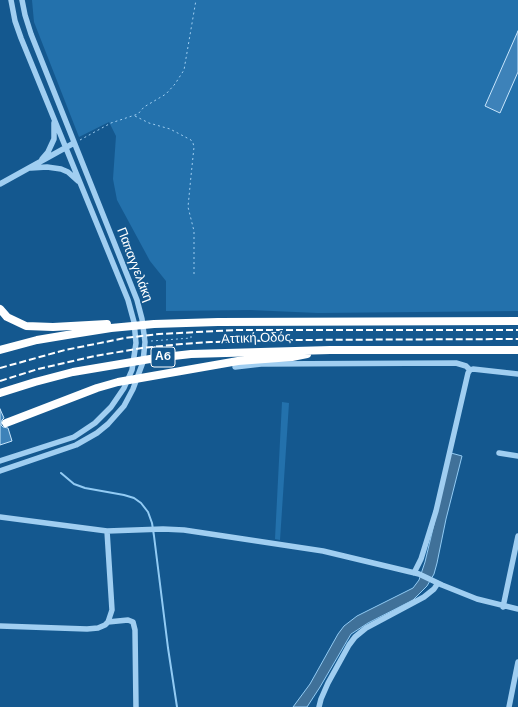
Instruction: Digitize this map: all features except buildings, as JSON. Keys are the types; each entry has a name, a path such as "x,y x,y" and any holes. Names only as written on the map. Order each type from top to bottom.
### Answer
{"highway":[{"path":"0,309 7,318 26,326 40,327 103,324 154,324"},
{"name":"Αττική Οδός","path":"0,350 37,340 111,328 154,324 218,322 518,321"},
{"path":"6,423 98,388 118,382 238,361 292,357 330,350"},
{"name":"Αττική Οδός","path":"0,393 73,372 156,358 229,352 330,350 518,350"}],"street":[{"name":"Παπαγγελάκη","path":"0,461 74,437 104,415 118,398 129,378 135,352 134,322 128,300 21,38 15,20 12,0"},
{"name":"Παπαγγελάκη","path":"0,471 62,451 87,440 108,424 129,396 140,372 143,362 145,342 142,319 137,300 31,34 22,0"},
{"path":"40,161 48,152 54,139 54,118"},
{"path":"0,184 74,143"},
{"path":"28,168 47,167 61,169 74,176 82,187"},
{"path":"235,367 261,364 456,363 466,366 470,370"},
{"path":"470,370 482,369 502,373 518,374"},
{"path":"417,574 436,511 468,373 470,370"},
{"path":"499,453 518,456"},
{"path":"0,517 106,531 162,529 184,530 323,551 417,574 476,599 518,609"},
{"path":"106,531 112,610 108,622"},
{"path":"504,606 518,536"},
{"path":"319,707 328,683 355,637 366,628 424,597 434,589 435,582"},
{"path":"1,624 87,629 98,628 108,622 128,620 133,622 135,630 136,707"},
{"path":"509,707 518,662"}],"path":[{"path":"74,143 111,123 135,116 147,105 166,94 181,75 186,61 196,0"},
{"path":"135,116 149,123 170,129 191,140 193,143 192,176 188,207 194,231 194,276"},
{"path":"191,334 191,341"},
{"path":"145,342 191,338"}],"shaded area":[{"path":"32,0 518,0 518,311 318,313 250,310 166,311 166,281 150,261 117,200 113,179 116,136 109,122 79,137 34,22"},
{"path":"282,402 289,403 280,540 275,539"},
{"path":"451,453 462,456 446,519 437,563 434,574 427,586 413,600 368,623 351,634 307,707 293,707 310,684 344,626 357,616 413,588 419,580 425,562"}],"waterway":[{"path":"61,473 74,484 85,488 134,498 141,503 148,512 152,523 154,536 177,707"}],"railway":[{"path":"0,368 65,350 125,338 159,334 238,330 518,330"},
{"path":"0,381 38,369 95,356 142,348 182,344 289,340 518,339"}]}
